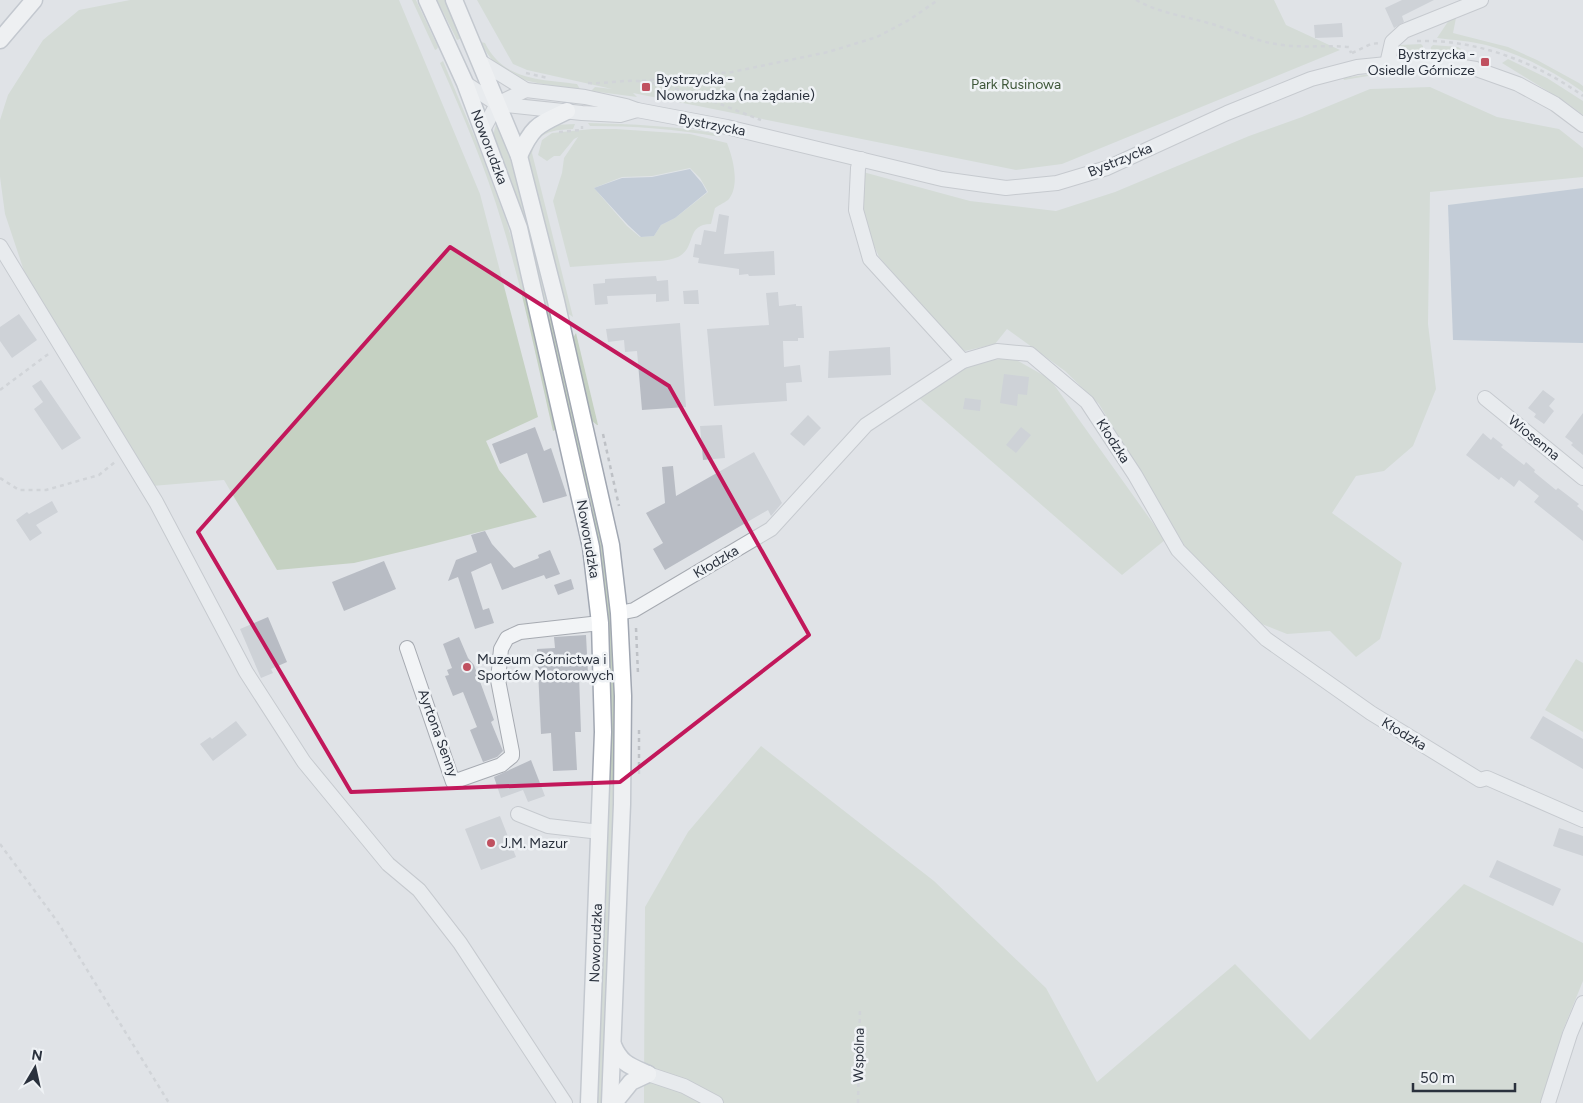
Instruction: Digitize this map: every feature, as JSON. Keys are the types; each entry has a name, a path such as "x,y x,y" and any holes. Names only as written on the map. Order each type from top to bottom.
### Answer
{"main road":[{"path":"0,40 34,0"},
{"name":"Noworudzka","path":"427,0 465,82 519,228 591,547 600,623 603,732 589,1103"},
{"name":"Noworudzka","path":"454,0 519,156 556,301 611,545 619,613 623,696 622,804 610,1103"},
{"path":"519,156 533,130 567,111"},
{"path":"613,1045 623,1062 648,1074"},
{"path":"614,1103 631,1082 648,1074"}],"street":[{"path":"1387,64 1392,42 1404,32 1481,0"},
{"name":"Bystrzycka","path":"481,62 526,90 585,97 637,110 727,127 942,179 1006,188 1057,183 1107,168 1227,113 1311,79 1357,67 1426,61 1476,69 1518,84 1555,104 1583,125"},
{"name":"Bystrzycka","path":"465,82 497,104 620,115 637,110"},
{"path":"483,130 497,104 526,90"},
{"path":"861,159 858,168 856,210 870,259 963,361"},
{"path":"0,246 156,502 246,672 304,762 388,864 418,890 460,943 565,1103"},
{"name":"Kłodzka","path":"619,613 634,610 771,529 866,425 963,361 997,352 1030,354 1087,402 1135,475 1178,550 1266,639 1371,713 1480,780 1488,778 1583,820"},
{"name":"Wiosenna","path":"1485,398 1583,478"},
{"name":"Ayrtona Senny","path":"407,648 453,782 500,765 512,756 498,680 501,649 508,638 520,632 600,623"},
{"path":"518,814 548,826 600,832"},
{"path":"1548,1103 1570,1034 1583,1003"},
{"path":"648,1074 684,1086 716,1103"}],"path":[{"path":"638,81 732,72 828,52 877,37 909,20 938,0"},
{"path":"1136,0 1164,12 1220,26 1270,43 1286,46 1349,48 1357,67"},
{"path":"1345,55 1371,44 1429,40 1485,48 1517,59 1548,74 1583,96"},
{"path":"523,72 554,79"},
{"path":"586,82 600,84 617,80 638,81 672,87 764,121"},
{"path":"552,133 582,130"},
{"path":"0,390 60,344"},
{"path":"0,478 18,490 46,490 98,475 126,453"},
{"path":"0,844 57,921 169,1103"},
{"name":"Wspólna","path":"858,1103 860,1008"}],"highlighted area":[{"path":"450,247 669,386 809,635 620,782 351,792 198,532"}],"green space":[{"path":"130,0 399,0 480,194 538,417 486,441 499,470 537,517 354,563 277,570 224,480 152,486 44,320 23,268 5,214 0,177 0,120 8,95 43,40 79,10"},
{"path":"412,0 416,0 438,47 435,50"},
{"path":"437,0 445,0 462,38 457,40"},
{"name":"Park Rusinowa","path":"477,0 1274,0 1286,25 1340,50 1062,164 1016,170 633,93 637,97 591,91 595,87 612,89 527,70 513,64"},
{"path":"1457,13 1453,33 1508,47 1537,60 1579,83 1583,86 1583,92 1561,77 1512,53 1480,44 1437,38 1449,20"},
{"path":"481,42 485,43 502,65 513,71 537,79 577,84 580,89 536,83 510,74 499,67 489,56"},
{"path":"1421,44 1423,46 1423,55 1407,53 1400,45"},
{"path":"1433,45 1458,47 1463,53 1430,56"},
{"path":"1508,59 1547,78 1583,101 1583,115 1502,63"},
{"path":"443,61 478,145 507,223 520,268 558,429 553,431 510,249 496,203 466,122 440,63"},
{"path":"1421,71 1419,74 1374,75 1344,80 1343,78 1384,72"},
{"path":"1430,87 1497,117 1559,129 1583,148 1583,177 1430,192 1428,324 1436,389 1413,446 1384,471 1356,476 1332,513 1402,563 1380,639 1356,657 1330,631 1287,634 1254,621 1186,548 1099,404 1065,371 1007,329 995,344 965,351 954,342 879,257 859,211 863,172 970,201 1056,211 1115,192 1249,136 1370,89"},
{"path":"497,121 499,122 530,226 597,512 609,581 615,657 616,771 602,1103 597,1103 611,754 610,662 606,606 592,508 547,321 493,135"},
{"path":"588,123 670,127 719,134 720,137 655,128 590,126"},
{"path":"575,124 573,129 553,131 542,136 534,146 532,153 573,317 567,313 527,156 533,138 553,125"},
{"path":"616,129 690,134 727,143 735,179 732,193 728,200 715,208 711,224 703,225 694,232 688,248 678,257 659,261 570,267 553,201 562,173 564,158 578,137 574,139 560,156 554,156 547,161 538,155 542,140 552,133","holes":["690,168 700,178 708,192 675,218 661,225 654,236 640,237 627,226 594,188 622,177 652,176"]},
{"path":"576,333 598,425 592,421 573,338"},
{"path":"1013,358 1050,379 1165,540 1122,575 911,391 978,361"},
{"path":"1576,659 1583,663 1583,732 1545,710"},
{"path":"761,746 934,881 1046,988 1097,1082 1235,964 1310,1040 1464,884 1583,943 1583,981 1563,1030 1542,1103 644,1103 644,1086 636,1087 644,1081 645,907 688,832"}],"water":[{"path":"690,169 707,192 675,218 661,225 654,236 641,237 594,188 622,178 652,177"},
{"path":"1583,188 1583,343 1453,340 1448,205"}],"building":[{"path":"1402,0 1434,0 1402,16 1404,22 1394,28 1385,8"},
{"path":"1342,23 1343,37 1315,38 1314,25"},
{"path":"719,214 729,216 724,254 774,251 775,275 739,275 739,269 698,263 699,258 693,257 695,244 701,245 704,230 716,232"},
{"path":"656,276 657,281 668,280 669,301 656,302 656,294 607,296 608,304 595,305 593,284 605,283 605,279"},
{"path":"698,290 699,304 684,304 683,291"},
{"path":"778,292 779,306 796,304 796,306 802,306 804,338 798,338 798,341 783,341 784,367 800,365 802,382 786,383 787,401 714,406 707,329 769,325 766,293"},
{"path":"19,314 37,340 12,358 0,341 0,327"},
{"path":"680,323 686,407 642,410 637,351 625,352 624,340 608,342 606,329"},
{"path":"890,347 891,375 828,378 829,351"},
{"path":"1004,374 1029,377 1027,395 1018,394 1017,406 1000,403"},
{"path":"41,380 81,438 62,450 34,409 43,402 32,386"},
{"path":"1543,390 1555,399 1549,406 1554,411 1544,424 1534,417 1536,414 1528,408"},
{"path":"965,398 981,400 980,411 963,409"},
{"path":"1583,413 1583,455 1565,437"},
{"path":"808,415 821,428 804,446 790,434"},
{"path":"722,425 725,458 703,460 700,426"},
{"path":"535,427 544,451 551,448 567,496 543,503 527,453 500,464 492,444"},
{"path":"1021,427 1031,435 1016,453 1006,445"},
{"path":"1483,433 1491,440 1493,437 1503,445 1501,447 1524,465 1526,462 1535,470 1534,472 1556,490 1558,488 1579,504 1577,506 1583,511 1583,541 1534,502 1539,496 1519,480 1514,487 1501,477 1499,480 1466,455"},
{"path":"754,452 782,503 771,516 768,510 665,570 653,549 663,543 646,513 665,503 662,467 673,466 676,496"},
{"path":"52,501 58,512 36,525 42,533 30,541 16,520 27,512 29,514"},
{"path":"485,531 492,544 514,568 539,558 538,555 550,550 560,574 546,579 544,575 502,590 491,563 471,572 483,610 489,608 494,623 475,629 458,577 448,581 456,560 477,552 471,535"},
{"path":"384,561 396,589 344,611 332,582"},
{"path":"571,579 574,589 558,595 554,585"},
{"path":"268,617 287,662 271,669 273,673 261,678 240,629"},
{"path":"586,635 588,674 579,675 581,732 575,732 577,770 553,771 551,733 541,734 537,649 555,648 554,637"},
{"path":"459,637 468,658 474,665 494,720 491,722 503,751 497,757 483,762 470,730 477,727 463,692 453,696 445,676 449,675 447,670 452,668 443,644"},
{"path":"1543,716 1583,739 1583,769 1530,738"},
{"path":"236,721 247,735 213,761 200,744 210,737 212,739"},
{"path":"531,760 545,796 528,802 523,790 501,798 494,777"},
{"name":"J.M. Mazur","path":"500,816 516,857 481,870 465,829"},
{"path":"1559,828 1583,836 1583,856 1553,846"},
{"path":"1497,860 1561,889 1553,906 1489,877"}],"place":[{"name":"Bystrzycka - Osiedle Górnicze","path":"1485,62"},
{"name":"Bystrzycka - Noworudzka (na żądanie)","path":"646,87"},
{"name":"Muzeum Górnictwa i Sportów Motorowych","path":"467,667"},
{"name":"J.M. Mazur","path":"491,843"}]}
